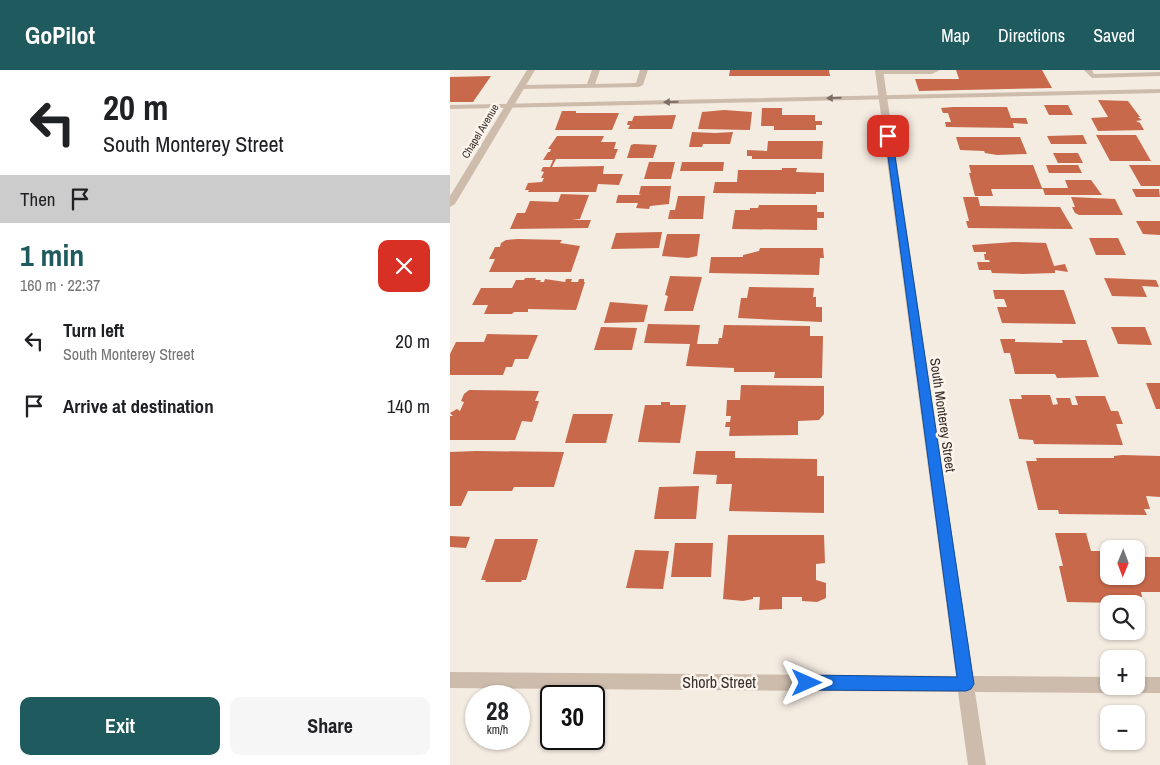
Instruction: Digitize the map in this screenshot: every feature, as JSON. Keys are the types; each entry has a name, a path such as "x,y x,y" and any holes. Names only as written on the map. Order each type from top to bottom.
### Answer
{"street":[{"name":"Chapel Avenue","path":"450,204 531,70"},
{"path":"593,86 596,70"},
{"path":"593,86 628,80 638,70"},
{"path":"521,87 639,85 644,70"},
{"path":"879,71 932,72 936,70"},
{"path":"1088,70 1092,76 1160,74"},
{"name":"South Monterey Street","path":"879,71 977,765"},
{"path":"450,107 1160,91"},
{"name":"Shorb Street","path":"450,680 1100,684"},
{"path":"1145,685 1160,685"}],"building":[{"path":"730,70 829,70 830,76 729,76"},
{"path":"956,70 1042,70 1052,88 919,91 915,79 959,79"},
{"path":"491,76 473,102 450,102 450,77"},
{"path":"1098,100 1128,101 1142,120 1136,121 1140,123 1144,130 1098,131 1091,118 1108,117"},
{"path":"1044,105 1068,105 1073,115 1049,115"},
{"path":"1007,107 1011,118 1026,118 1028,124 1013,123 1014,128 946,127 945,122 951,122 948,113 943,113 941,108"},
{"path":"762,108 782,108 782,115 815,115 815,121 822,121 822,125 816,125 816,130 774,130 774,126 761,126"},
{"path":"724,110 752,112 750,130 698,129 702,112"},
{"path":"562,111 576,111 576,113 619,113 612,130 555,130"},
{"path":"676,115 672,129 628,129 630,125 627,125 628,121 632,121 634,116"},
{"path":"692,132 733,132 730,144 703,144 702,147 689,147"},
{"path":"1083,135 1087,144 1051,144 1047,136"},
{"path":"1096,135 1136,135 1151,161 1110,161"},
{"path":"557,136 604,136 601,142 616,142 614,149 618,149 614,159 556,159 552,167 604,166 603,174 623,174 619,185 598,184 596,192 528,192 529,190 525,190 528,183 542,182 544,178 541,178 544,172 541,171 543,167 550,167 553,160 543,160 548,152 550,152 551,149 548,149"},
{"path":"956,137 1020,137 1027,154 997,155 985,153 984,151 960,150"},
{"path":"768,141 823,141 822,159 752,159 752,156 747,156 747,150 767,151"},
{"path":"631,145 657,145 653,158 627,158"},
{"path":"1053,153 1078,153 1083,163 1058,163"},
{"path":"649,162 675,162 671,179 644,179"},
{"path":"682,162 724,162 723,171 680,171"},
{"path":"969,165 1033,165 1042,188 1068,188 1065,180 1091,180 1102,195 1045,195 1043,189 991,189 993,196 975,196 969,173 971,173"},
{"path":"1046,165 1078,165 1082,173 1049,173"},
{"path":"1129,165 1160,165 1160,186 1141,186"},
{"path":"782,168 797,168 796,172 824,173 824,192 816,192 816,194 713,193 715,182 737,182 738,170 782,170"},
{"path":"641,186 671,186 669,204 650,206 649,209 636,208 638,203 616,203 618,195 641,195 639,194"},
{"path":"1132,189 1159,189 1160,197 1136,197"},
{"path":"561,194 589,195 580,219 572,220 591,220 588,228 510,229 517,213 525,213 530,201 558,202"},
{"path":"678,196 705,196 703,219 668,219 670,210 675,210"},
{"path":"963,197 978,197 980,206 1060,207 1073,229 968,228 966,221 969,221"},
{"path":"1071,197 1115,199 1123,215 1079,215 1075,213 1072,207 1075,207"},
{"path":"759,205 817,205 817,212 824,212 824,218 817,218 817,230 732,229 735,210 750,210 750,208 758,208"},
{"path":"1136,221 1160,221 1160,235 1143,234"},
{"path":"662,232 659,248 611,249 616,233"},
{"path":"667,234 700,234 697,256 688,258 662,256"},
{"path":"1089,238 1118,238 1126,255 1096,255"},
{"path":"518,239 562,240 560,243 580,246 571,272 489,272 495,259 489,259 495,247 500,247 501,243 506,240"},
{"path":"1014,242 1046,243 1054,266 1065,264 1068,272 1055,270 1055,273 1023,274 992,273 991,270 979,270 977,262 990,262 985,260 984,254 986,252 974,252 972,245"},
{"path":"760,248 823,248 824,258 820,258 819,275 709,273 711,257 743,257 743,255 759,251"},
{"path":"670,276 702,277 693,311 664,311 668,296 665,295"},
{"path":"525,278 536,278 535,280 541,280 540,282 544,282 545,279 565,282 566,279 572,279 571,282 578,282 579,279 584,279 585,282 576,310 528,309 528,312 514,312 512,314 484,314 488,305 472,305 481,288 512,288 516,280 524,280"},
{"path":"1104,278 1156,280 1159,287 1142,286 1147,297 1112,296"},
{"path":"749,287 814,288 813,297 816,297 816,307 822,307 822,322 738,318 741,298 747,298"},
{"path":"993,290 1064,290 1076,324 1002,323 997,307 1007,307 1004,299 995,299"},
{"path":"610,302 648,305 644,322 604,323"},
{"path":"648,324 700,325 697,344 718,344 719,338 722,338 724,325 810,326 810,336 823,336 822,378 774,378 775,372 734,372 734,368 686,366 690,344 644,343"},
{"path":"601,327 637,328 632,350 594,350"},
{"path":"1111,327 1145,327 1152,345 1118,344"},
{"path":"487,334 538,335 528,359 515,359 512,367 506,367 503,375 450,375 450,354 456,342 484,342"},
{"path":"1000,339 1015,339 1015,342 1063,343 1062,340 1086,340 1099,377 1057,378 1055,374 1015,374 1010,353 1004,353"},
{"path":"1146,383 1160,383 1160,409 1156,409"},
{"path":"741,385 824,386 824,414 819,420 798,421 798,435 729,436 730,427 725,427 726,422 730,422 731,416 726,416 727,400 740,400"},
{"path":"469,390 539,391 535,401 539,401 532,422 522,421 515,440 450,440 450,416 453,416 450,413 457,409 460,411 464,402 461,401 464,394"},
{"path":"1021,395 1050,395 1053,405 1058,404 1056,398 1070,398 1072,405 1078,405 1075,396 1105,396 1111,411 1118,411 1123,424 1116,424 1123,445 1034,444 1033,440 1019,439 1009,399 1022,399"},
{"path":"661,402 670,402 670,405 686,405 680,443 638,442 645,405 661,405"},
{"path":"573,414 613,414 606,443 565,443"},
{"path":"696,451 735,451 735,458 817,459 817,476 824,476 824,513 729,511 732,484 716,484 717,475 693,474"},
{"path":"450,452 564,452 554,487 514,487 512,491 468,491 461,506 450,506"},
{"path":"1114,456 1160,456 1160,497 1146,496 1150,509 1144,509 1147,515 1059,514 1058,510 1038,510 1026,461 1037,461 1036,458 1114,458"},
{"path":"699,486 696,519 654,519 659,487"},
{"path":"1055,533 1086,533 1091,551 1100,551 1100,585 1145,585 1145,557 1160,557 1160,592 1141,592 1142,595 1100,595 1100,603 1067,602 1059,566 1063,566"},
{"path":"728,535 824,535 825,563 816,564 816,580 826,583 826,598 817,602 802,601 802,597 782,597 782,609 759,610 760,597 753,597 753,599 743,601 723,599"},
{"path":"450,536 470,537 466,548 450,547"},
{"path":"495,539 538,539 526,580 521,582 485,582 486,580 481,580"},
{"path":"675,543 713,543 711,577 671,577"},
{"path":"635,550 669,551 663,589 626,588"}],"route":[{"path":"807,683 966,684 888,136"}]}
